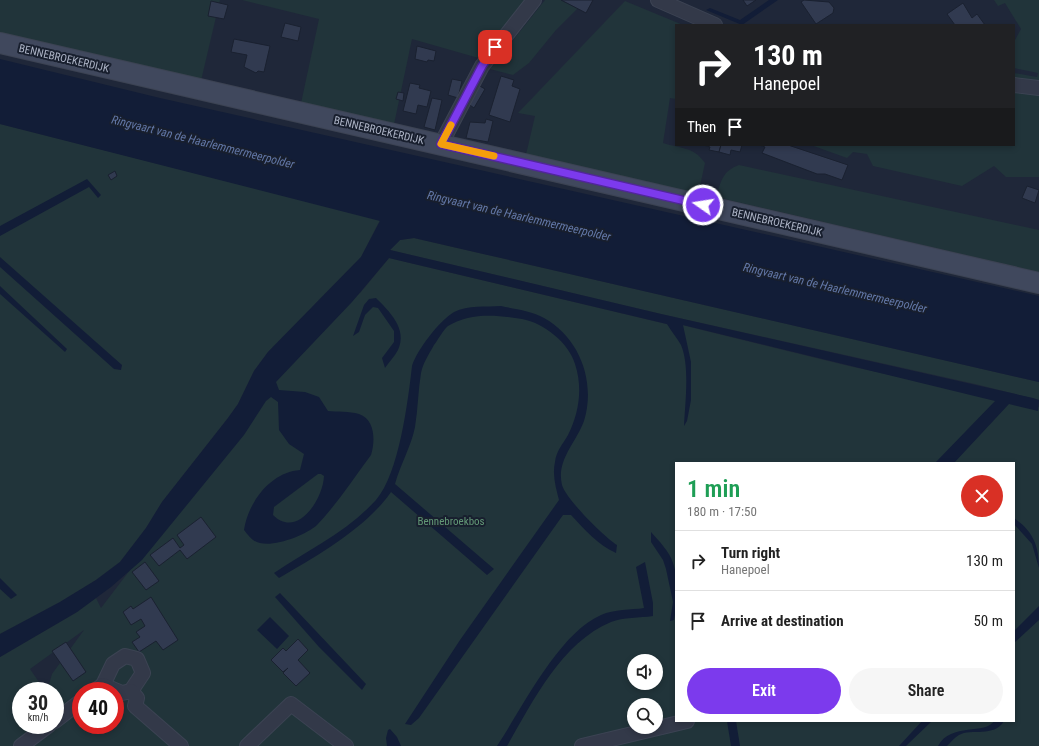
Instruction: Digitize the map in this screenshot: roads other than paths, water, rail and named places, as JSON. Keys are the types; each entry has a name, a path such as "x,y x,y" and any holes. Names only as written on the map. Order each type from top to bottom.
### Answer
{"street":[{"path":"441,144 482,66 534,0"},
{"path":"658,0 713,24"},
{"name":"BENNEBROEKERDIJK","path":"0,43 1039,283"},
{"path":"1015,85 1039,88"},
{"path":"102,682 113,664 125,656 137,659 143,673 132,692"},
{"path":"124,693 132,692"},
{"path":"132,692 137,698 135,706 181,746"},
{"path":"248,746 291,704 346,746"},
{"path":"64,714 72,708"},
{"path":"582,746 683,722"},
{"path":"21,746 38,734"}],"water":[{"path":"769,0 778,0 743,24 740,24 706,10 710,8 740,20"},
{"name":"Ringvaart van de Haarlemmermeerpolder","path":"0,59 160,98 1039,296 1039,382 414,238 400,240 390,250 661,314 1033,398 1039,400 1038,411 1009,404 955,462 936,462 995,401 683,325 691,362 691,400 687,421 684,426 686,374 684,354 681,345 667,324 389,258 352,302 276,382 279,390 305,392 319,397 328,411 347,412 359,414 365,417 369,421 373,432 371,455 338,500 317,525 306,533 282,542 266,544 255,541 244,530 250,509 263,490 280,476 289,472 300,470 304,454 289,444 279,430 278,402 271,397 266,401 244,435 142,560 111,587 77,612 0,657 0,634 60,602 96,580 120,562 146,528 162,502 238,404 254,371 268,352 361,257 380,221 0,124","holes":["318,474 324,476 323,486 319,496 307,514 299,520 291,522 282,521 273,515 274,507"]},
{"path":"87,179 101,195 98,198 89,187 0,236 0,226"},
{"path":"0,257 122,365 121,370 114,369 0,267"},
{"path":"0,286 67,349 65,352 0,294"},
{"path":"376,298 396,321 401,335 398,350 385,368 382,358 394,342 394,331 378,308 373,307 365,315 359,332 353,336 364,305 369,299"},
{"path":"501,306 523,310 544,318 557,327 576,349 582,362 586,377 588,391 587,406 581,429 564,460 561,476 562,485 570,499 586,517 603,534 617,545 616,553 597,541 571,515 563,515 419,718 411,725 405,724 460,640 559,500 554,477 554,467 558,451 572,427 579,400 579,382 575,364 572,356 561,342 547,329 522,319 503,316 465,318 448,326 442,332 426,359 422,369 415,427 395,484 494,569 487,575 391,492 368,518 325,551 279,578 274,573 353,522 376,500 384,488 391,473 401,436 412,366 419,352 435,329 448,316 459,310 471,307"},
{"path":"1015,519 1026,528 1034,540 1038,553 1039,568 1032,544 1015,525"},
{"path":"651,532 664,546 675,569 674,620 670,621 673,602 666,569 663,560 651,542"},
{"path":"645,562 653,603 653,616 616,620 593,632 577,644 550,675 507,746 497,746 556,654 585,624 606,613 644,608 636,567"},
{"path":"0,578 17,595 11,599 0,589"},
{"path":"280,593 366,684 362,690 319,647 275,597"},
{"path":"1039,606 1039,620 1015,642 1015,630"},
{"path":"270,617 289,636 277,649 257,630"},
{"path":"727,722 736,722 740,746 731,746"},
{"path":"921,722 931,722 906,746 899,746"},
{"path":"993,722 1003,722 1000,726 989,731 964,733 957,736 947,746 938,746 951,734 990,725"},
{"path":"390,729 397,737 401,746 387,746 386,738 388,730"}],"park label":[{"name":"Bennebroekbos","path":"451,521"}]}
